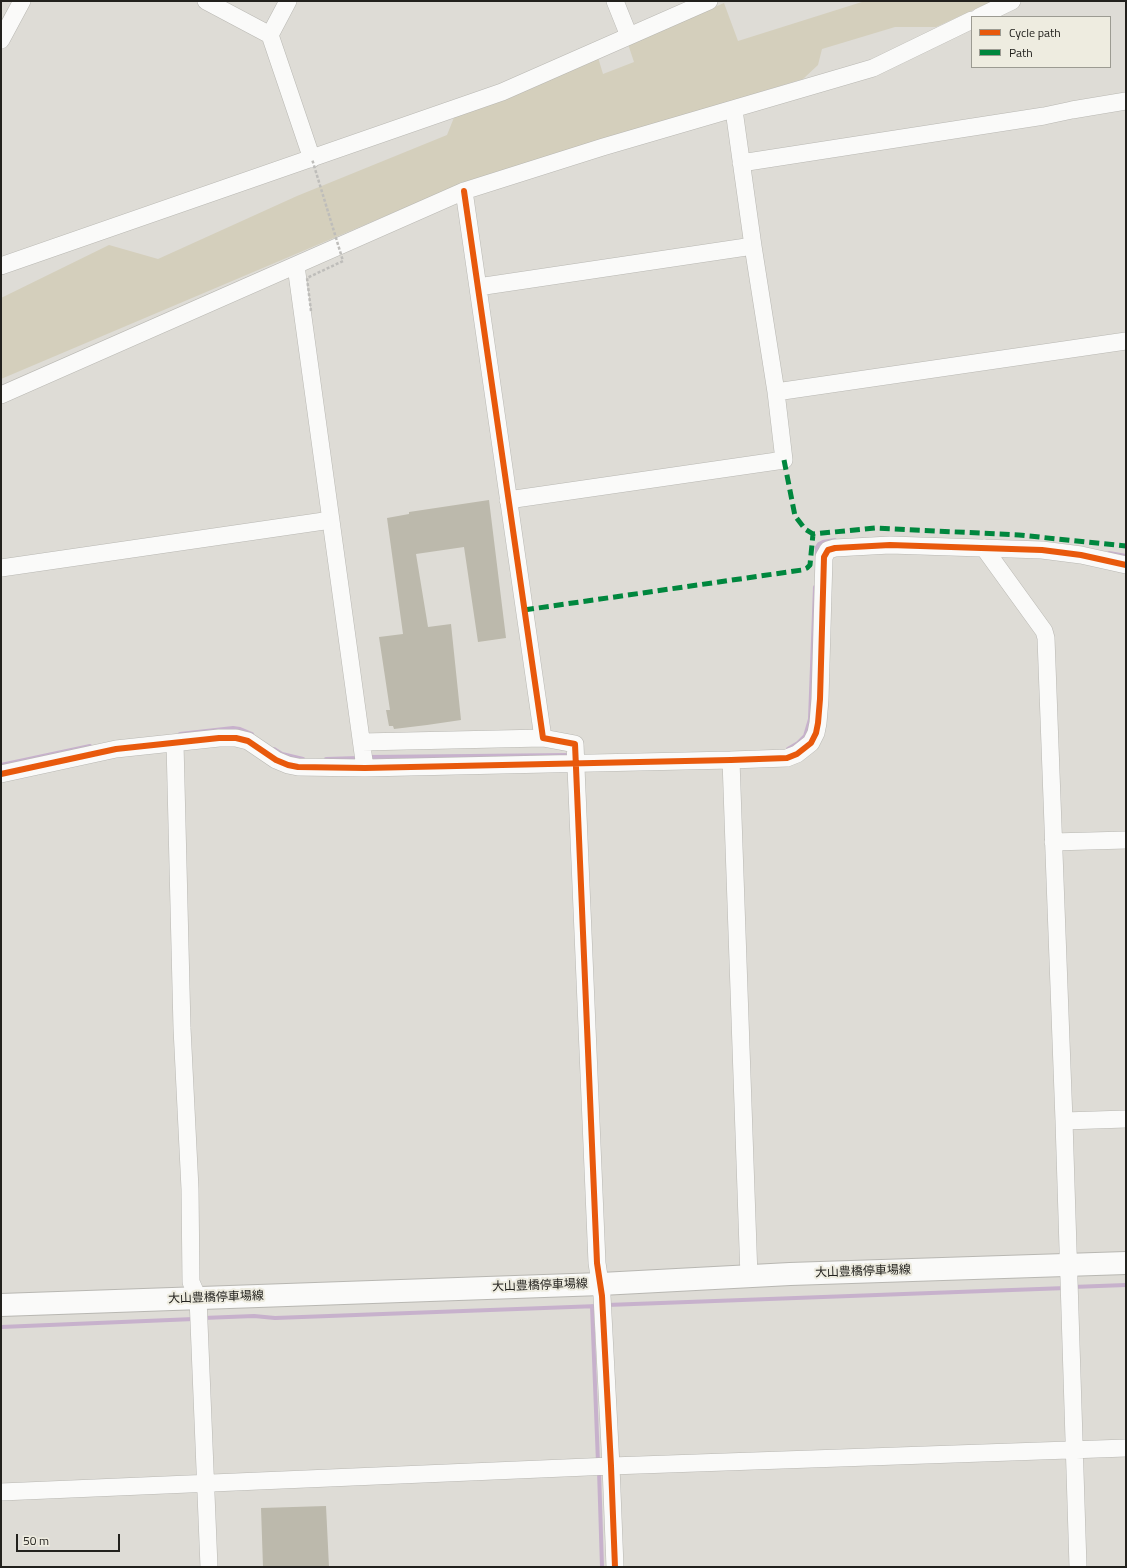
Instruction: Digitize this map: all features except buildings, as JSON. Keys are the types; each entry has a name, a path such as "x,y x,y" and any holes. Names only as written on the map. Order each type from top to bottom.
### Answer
{"main road":[{"name":"大山豊橋停車場線","path":"1,1305 199,1314 601,1290 798,1274 1126,1263"}],"street":[{"path":"1,40 22,1"},
{"path":"206,1 270,34 312,159"},
{"path":"270,34 288,1"},
{"path":"615,1 629,36"},
{"path":"1,266 502,92 709,1"},
{"path":"981,16 1012,1"},
{"path":"1,395 464,191 603,147 734,110 873,68 971,20"},
{"path":"741,163 1044,116 1126,101"},
{"path":"508,500 784,460 776,392 753,246 734,110"},
{"path":"464,191 543,738"},
{"path":"478,287 753,246"},
{"path":"296,266 363,754"},
{"path":"776,392 1126,341"},
{"path":"1,568 331,520"},
{"path":"363,754 575,764 787,758 797,754 811,743 816,733 820,699 824,557 828,550 835,548 890,545 1042,550 1080,555 1126,565"},
{"path":"984,548 1044,631 1046,638 1064,1122 1073,1450 1078,1567"},
{"path":"1,774 116,749 218,738 236,738 248,741 276,760 298,767 363,754 543,738 575,744 597,1263 603,1315 615,1567"},
{"path":"175,743 182,1028 190,1189 191,1282 199,1314 209,1567"},
{"path":"731,760 749,1277"},
{"path":"1053,842 1126,840"},
{"path":"1064,1122 1126,1119"},
{"path":"1,1492 1126,1448"}],"path":[{"path":"311,311 307,278 343,261 312,159"}],"shaded area":[{"path":"865,1 993,1 936,27 895,27 822,49 818,65 803,79 468,181 1,379 1,298 109,245 158,259 297,196 447,135 455,115 597,54 603,74 634,62 628,44 724,3 738,41"}],"waterway":[{"path":"817,557 817,547 819,544 835,540"},
{"path":"1109,553 1126,556"},
{"path":"788,749 798,743 805,736 810,719 815,587"},
{"path":"180,734 233,728 252,734"},
{"path":"1,765 90,746"},
{"path":"274,749 282,754 303,759"},
{"path":"368,757 571,755"},
{"path":"326,759 359,758"},
{"path":"1072,1287 1126,1285"},
{"path":"607,1305 1066,1288"},
{"path":"592,1306 598,1463"},
{"path":"203,1318 254,1316 275,1318 598,1306"},
{"path":"1,1327 194,1319"},
{"path":"599,1470 602,1567"}],"marked path":[{"path":"784,460 795,516 805,529 813,534 875,528 1019,535 1126,546"},
{"path":"524,610 802,570 810,565 813,534"}],"cycle path":[{"path":"464,191 543,738 575,744 597,1263 602,1296 615,1567"},
{"path":"1,774 116,749 219,738 236,738 248,741 276,760 298,767 365,768 787,758 797,754 811,743 816,733 818,723 824,557 828,550 835,548 890,545 1042,550 1081,555 1126,565"}]}
